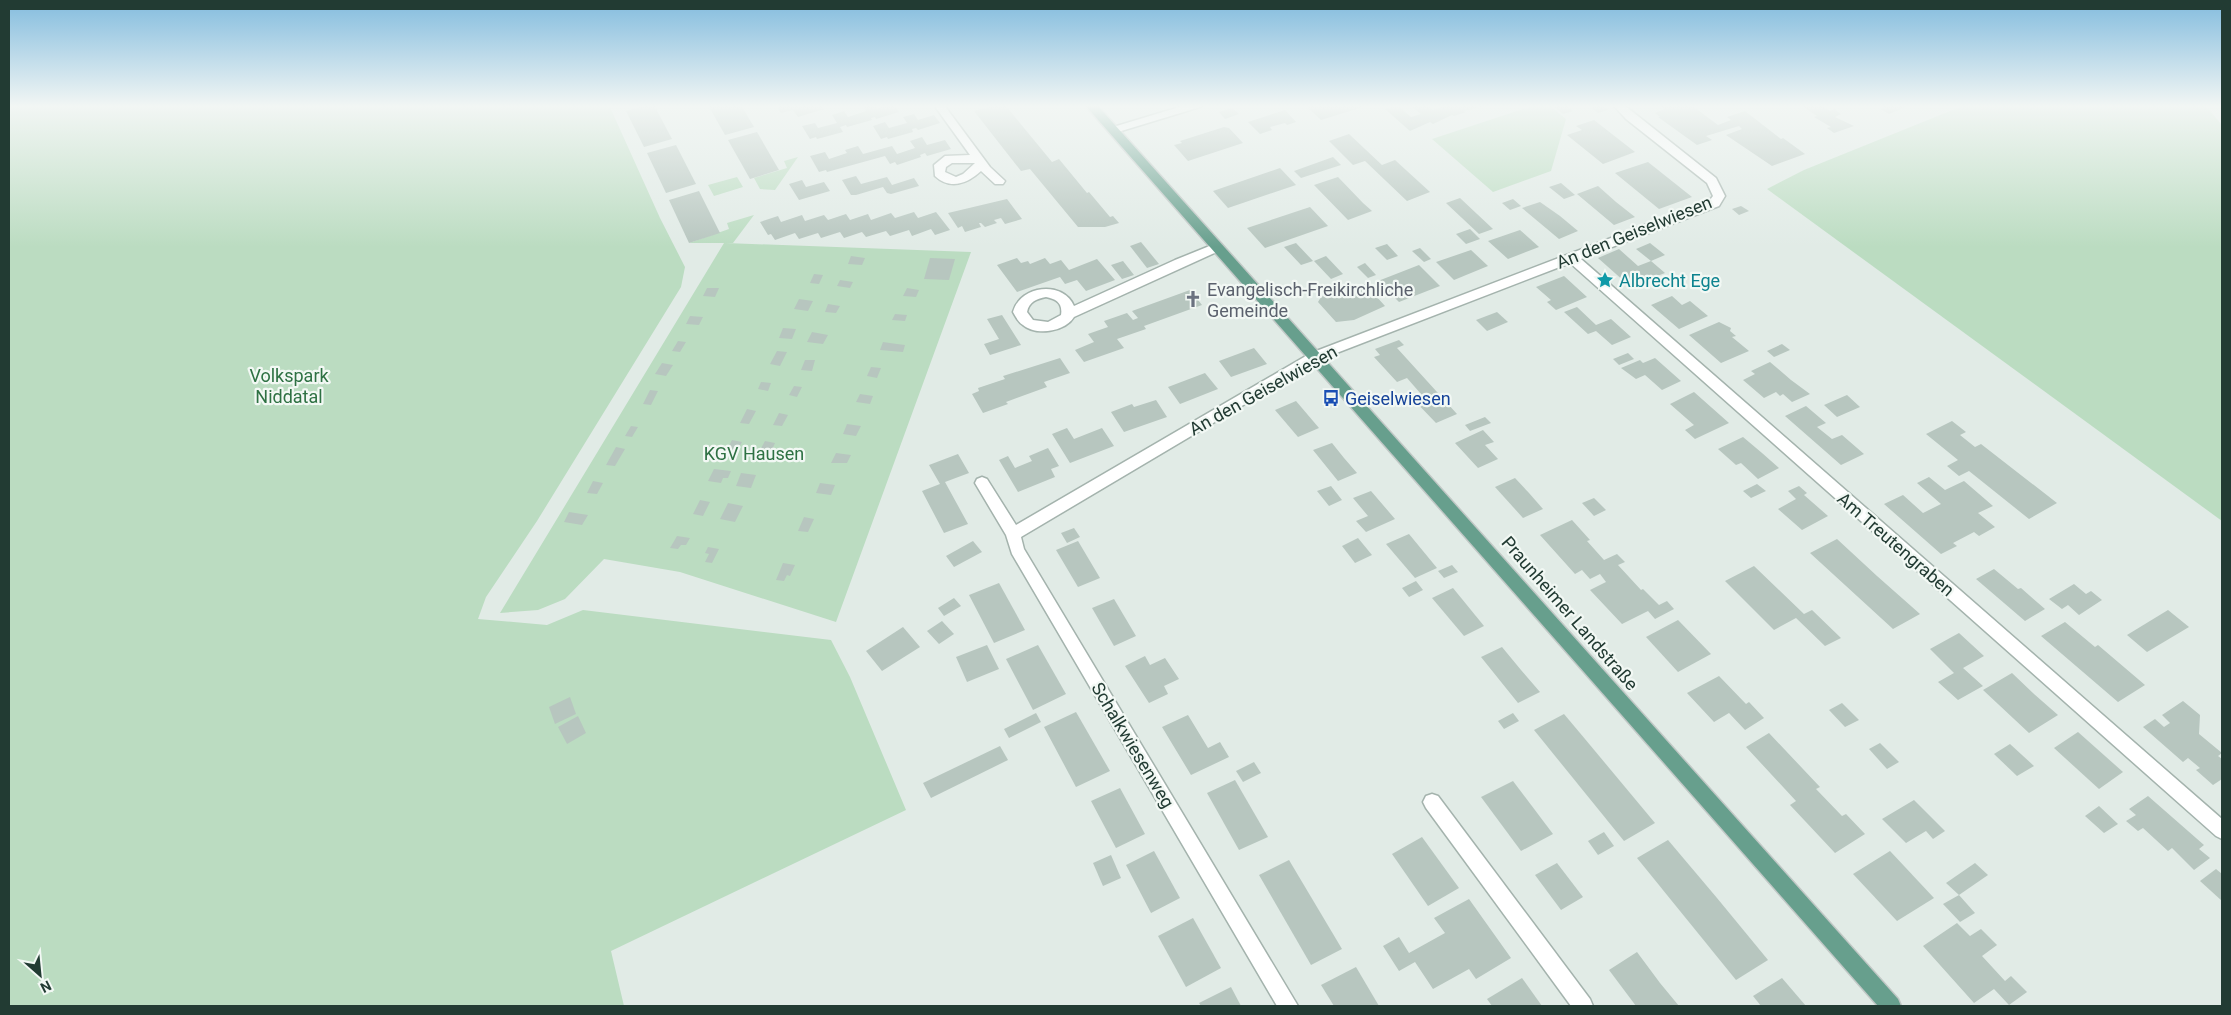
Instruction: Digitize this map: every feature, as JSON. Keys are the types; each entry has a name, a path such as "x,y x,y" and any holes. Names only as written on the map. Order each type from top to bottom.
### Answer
{"main road":[{"name":"Praunheimer Landstraße","path":"1134,152 1891,1006"}],"street":[{"path":"973,152 979,161 1000,181"},
{"name":"An den Geiselwiesen","path":"1013,534 1316,356 1715,203 1720,196 1712,181 1676,152"},
{"path":"1068,314 1104,299 1194,255 1217,247"},
{"name":"Am Treutengraben","path":"1571,257 2222,830"},
{"name":"Schalkwiesenweg","path":"982,482 1013,534 1017,550 1288,1006"},
{"path":"1432,802 1583,1006"}],"green space":[{"name":"Volkspark Niddatal","path":"9,152 630,152 685,267 681,287 537,521 486,597 478,619 547,625 583,610 831,640 850,677 906,810 611,951 624,1006 9,1006"},
{"path":"1447,152 1556,152 1551,171 1493,192"},
{"path":"1848,152 2222,152 2222,521 1767,189 1804,170"},
{"path":"798,157 775,190 760,189 754,178 787,168 784,161"},
{"path":"737,177 743,187 714,196 708,185"},
{"name":"KGV Hausen","path":"754,215 733,243 726,243 971,252 836,622 680,572 604,559 565,599 538,610 500,613 724,243 689,243 729,229 727,223"}],"building":[{"path":"680,152 696,184 666,193 647,153"},
{"path":"735,152 769,152 779,170 750,179"},
{"path":"825,152 829,159 847,152 862,152 863,154 896,152 897,154 939,152 927,156 925,153 920,155 921,157 897,165 895,162 890,164 885,156 827,172 826,170 819,172 810,156"},
{"path":"1006,152 1044,152 1052,162 1059,159 1087,193 1089,192 1110,217 1113,216 1119,223 1105,227 1078,227 1030,169 1021,171"},
{"path":"1180,152 1214,152 1188,161"},
{"path":"1340,152 1369,152 1382,165 1395,160 1430,192 1407,201 1365,161 1353,165"},
{"path":"1589,152 1634,152 1603,164"},
{"path":"1752,152 1803,152 1805,154 1772,166"},
{"path":"1333,157 1341,165 1301,178 1294,171"},
{"path":"1648,162 1692,197 1659,209 1615,173"},
{"path":"1280,168 1296,185 1228,208 1213,191"},
{"path":"856,176 861,184 887,177 892,185 914,178 919,186 891,194 887,193 883,187 851,195 842,180"},
{"path":"1338,177 1372,211 1348,220 1314,185"},
{"path":"802,180 806,187 824,182 830,191 799,200 789,184"},
{"path":"1561,183 1575,195 1564,199 1549,187"},
{"path":"1598,186 1635,217 1614,225 1577,194"},
{"path":"699,191 720,233 689,243 669,200"},
{"path":"1460,198 1493,229 1479,234 1446,203"},
{"path":"1007,199 1022,219 1005,224 1001,218 994,220 997,223 985,227 979,223 981,227 965,232 962,226 958,228 948,213"},
{"path":"1513,199 1521,206 1510,210 1502,203"},
{"path":"1540,202 1578,231 1559,239 1522,208"},
{"path":"1741,206 1749,211 1739,215 1732,209"},
{"path":"1310,207 1328,226 1265,248 1247,228"},
{"path":"914,212 918,218 936,212 950,230 935,235 931,229 912,236 909,230 890,236 886,231 866,237 862,232 844,238 840,232 821,238 818,233 799,239 795,233 775,240 771,234 768,235 760,222 778,216 781,222 802,215 805,221 824,215 828,220 846,214 850,220 868,214 871,220 891,213 895,218"},
{"path":"1470,229 1480,239 1466,244 1456,234"},
{"path":"1520,230 1539,247 1508,259 1488,241"},
{"path":"1141,242 1159,264 1147,268 1130,246"},
{"path":"1296,243 1313,261 1301,265 1284,247"},
{"path":"1650,243 1665,255 1651,261 1636,249"},
{"path":"1387,244 1398,256 1387,260 1375,248"},
{"path":"1420,248 1431,259 1424,262 1412,251"},
{"path":"1619,249 1638,266 1651,261 1665,273 1644,281 1639,277 1625,282 1598,258"},
{"path":"1471,250 1488,266 1454,280 1436,262"},
{"path":"851,256 865,258 862,265 848,264"},
{"path":"1326,256 1343,274 1331,279 1314,261"},
{"path":"930,258 955,259 949,280 924,279"},
{"path":"1017,258 1021,263 1028,261 1030,264 1045,258 1050,264 1061,260 1069,270 1097,259 1115,280 1086,291 1077,280 1065,284 1060,277 1017,292 997,265"},
{"path":"1123,261 1134,275 1122,279 1111,265"},
{"path":"1365,263 1376,275 1368,278 1357,267"},
{"path":"1419,265 1440,286 1399,302 1378,281"},
{"path":"814,274 823,275 819,284 810,283"},
{"path":"1564,276 1587,297 1556,310 1547,302 1551,300 1536,287"},
{"path":"840,280 853,282 850,288 837,286"},
{"path":"1365,284 1385,306 1354,320 1336,322 1318,302 1321,297 1329,294 1336,295"},
{"path":"707,288 719,288 715,297 703,296"},
{"path":"907,288 919,290 916,297 903,296"},
{"path":"1190,290 1202,305 1144,326 1146,329 1117,339 1124,348 1084,362 1075,350 1094,342 1088,334 1108,327 1104,321 1127,313 1133,320 1138,318 1132,311"},
{"path":"1672,296 1682,305 1690,301 1708,316 1679,329 1651,305"},
{"path":"799,299 813,301 808,311 794,309"},
{"path":"828,304 840,306 836,313 825,312"},
{"path":"1577,307 1596,325 1611,319 1631,337 1612,345 1596,331 1588,334 1564,312"},
{"path":"1497,312 1508,322 1487,331 1476,320"},
{"path":"895,314 907,315 905,321 892,320"},
{"path":"1002,315 1021,345 990,355 984,344 999,339 987,319"},
{"path":"690,316 703,317 699,325 686,324"},
{"path":"1719,322 1731,328 1730,331 1736,336 1732,337 1749,351 1721,363 1689,335"},
{"path":"783,328 796,329 792,339 779,338"},
{"path":"812,332 828,335 823,344 807,342"},
{"path":"1399,340 1404,345 1397,348 1457,414 1436,423 1412,398 1421,394 1407,378 1397,382 1374,357 1380,355 1375,349"},
{"path":"678,341 686,342 680,352 672,351"},
{"path":"883,342 905,345 903,352 880,350"},
{"path":"1782,344 1790,350 1774,357 1767,351"},
{"path":"1254,348 1267,364 1231,377 1219,361"},
{"path":"777,351 787,352 780,366 770,364"},
{"path":"1628,353 1634,359 1619,365 1613,359"},
{"path":"1060,358 1070,373 1044,382 1047,387 1006,402 1008,404 983,413 972,394 979,391 978,388 1005,379 1003,376"},
{"path":"1655,358 1681,381 1662,390 1645,375 1636,379 1621,368 1640,360 1643,363"},
{"path":"805,360 815,360 812,371 801,370"},
{"path":"1770,362 1810,394 1792,402 1783,394 1780,396 1776,392 1764,398 1743,380 1755,374 1751,371"},
{"path":"662,363 673,365 666,376 655,374"},
{"path":"871,367 881,368 877,378 867,376"},
{"path":"1205,373 1218,389 1180,404 1168,387"},
{"path":"761,382 771,383 768,391 758,389"},
{"path":"794,386 802,387 797,397 789,395"},
{"path":"650,390 658,391 651,405 643,404"},
{"path":"1694,392 1729,423 1695,439 1685,430 1694,425 1670,404"},
{"path":"860,394 873,396 870,404 856,402"},
{"path":"1847,395 1860,407 1837,417 1824,405"},
{"path":"1156,400 1167,417 1124,432 1111,412 1132,404 1134,407"},
{"path":"1296,401 1319,428 1298,437 1275,410"},
{"path":"1806,406 1826,423 1817,427 1832,439 1842,435 1864,454 1841,465 1785,416"},
{"path":"747,409 756,411 749,424 740,423"},
{"path":"779,413 788,415 782,426 773,425"},
{"path":"1485,417 1491,423 1470,431 1465,425"},
{"path":"1952,421 1966,432 1960,435 1975,447 1981,444 2057,503 2029,519 1969,471 1959,476 1947,466 1958,460 1926,434"},
{"path":"847,424 861,426 856,436 843,434"},
{"path":"631,426 638,427 632,437 625,436"},
{"path":"1067,428 1074,439 1102,428 1114,446 1070,463 1052,434"},
{"path":"1483,430 1494,442 1485,445 1498,459 1478,468 1455,443"},
{"path":"1743,437 1779,468 1758,479 1741,463 1736,465 1718,449"},
{"path":"732,440 742,442 736,453 726,451"},
{"path":"765,441 775,443 770,454 759,452"},
{"path":"1332,443 1357,473 1338,481 1313,450"},
{"path":"616,447 625,449 615,466 606,465"},
{"path":"1048,448 1059,466 1051,469 1055,477 1018,492 999,460 1008,456 1015,468 1032,461 1029,456"},
{"path":"836,453 851,455 847,463 831,463"},
{"path":"958,454 969,473 945,482 968,524 944,533 922,491 940,484 929,465"},
{"path":"714,469 731,471 728,478 723,478 721,483 708,481"},
{"path":"741,473 756,475 751,488 736,486"},
{"path":"1929,477 1945,490 1964,481 1993,506 1978,513 1995,527 1979,536 1974,532 1953,543 1957,546 1941,554 1884,504 1903,495 1923,513 1941,504 1917,483"},
{"path":"1515,478 1543,509 1523,518 1495,487"},
{"path":"593,481 603,483 597,494 587,493"},
{"path":"820,483 835,485 831,495 816,493"},
{"path":"1757,484 1766,491 1751,498 1743,491"},
{"path":"1331,486 1342,500 1329,506 1317,491"},
{"path":"1799,486 1807,493 1804,495 1828,516 1802,530 1778,509 1796,499 1788,491"},
{"path":"1371,491 1395,519 1366,532 1356,521 1368,516 1353,498"},
{"path":"1594,498 1606,510 1594,516 1582,503"},
{"path":"700,500 710,502 703,516 693,514"},
{"path":"728,503 743,506 735,522 720,519"},
{"path":"569,512 588,515 582,525 564,522"},
{"path":"804,517 814,519 808,532 798,531"},
{"path":"1572,520 1590,540 1587,541 1604,560 1617,554 1625,562 1618,565 1641,590 1643,589 1659,605 1667,601 1674,609 1655,619 1648,611 1622,624 1590,590 1606,582 1600,574 1590,579 1582,570 1575,574 1540,535"},
{"path":"1074,528 1080,537 1067,543 1061,533"},
{"path":"1409,534 1437,568 1415,578 1386,544"},
{"path":"677,536 690,538 686,545 681,545 678,549 670,548"},
{"path":"1358,538 1372,555 1355,563 1342,546"},
{"path":"1837,539 1920,614 1893,629 1810,553"},
{"path":"973,541 982,552 954,567 946,556"},
{"path":"1078,541 1100,578 1078,587 1056,550"},
{"path":"708,547 719,549 712,563 705,562 709,554 705,553"},
{"path":"783,563 795,565 790,576 787,575 784,581 776,580"},
{"path":"1452,565 1458,572 1444,578 1438,571"},
{"path":"1754,566 1804,614 1812,610 1841,638 1825,646 1796,618 1774,630 1725,581"},
{"path":"1994,569 2018,589 2021,588 2045,609 2025,621 1976,579"},
{"path":"1416,581 1423,590 1409,597 1402,588"},
{"path":"999,583 1025,630 994,643 969,595"},
{"path":"2074,584 2086,594 2091,591 2102,600 2079,615 2068,605 2062,609 2049,599"},
{"path":"1453,588 1484,626 1464,636 1432,598"},
{"path":"954,598 961,606 944,616 938,608"},
{"path":"1114,599 1136,636 1114,646 1092,608"},
{"path":"2168,610 2189,627 2147,652 2127,635"},
{"path":"1678,620 1711,654 1678,672 1646,637"},
{"path":"942,621 954,634 939,644 927,631"},
{"path":"2065,622 2095,647 2098,645 2145,685 2118,702 2041,636"},
{"path":"903,627 920,647 882,671 866,651"},
{"path":"1959,633 1984,656 1963,668 1983,686 1958,700 1938,682 1954,673 1930,649"},
{"path":"987,645 999,669 967,682 956,657"},
{"path":"1038,645 1066,694 1033,710 1006,659"},
{"path":"1502,647 1540,692 1518,703 1481,657"},
{"path":"1145,656 1150,665 1165,658 1179,679 1164,686 1168,694 1149,703 1125,666"},
{"path":"2012,673 2058,715 2029,733 1983,690"},
{"path":"1719,676 1746,704 1749,702 1764,718 1745,730 1729,713 1714,722 1687,693"},
{"path":"570,697 576,714 555,724 549,707"},
{"path":"2183,701 2200,715 2199,734 2222,753 2218,756 2222,759 2222,779 2213,785 2196,770 2200,768 2188,758 2183,762 2143,727 2155,719 2164,727 2170,723 2162,715"},
{"path":"1842,703 1859,720 1845,727 1829,710"},
{"path":"1076,712 1110,771 1076,787 1044,727"},
{"path":"1036,713 1041,722 1009,738 1004,729"},
{"path":"1513,713 1519,721 1504,729 1498,721"},
{"path":"1564,714 1655,823 1624,841 1534,730"},
{"path":"1188,715 1208,748 1220,742 1229,757 1191,775 1162,727"},
{"path":"578,716 586,733 567,744 558,727"},
{"path":"2078,732 2123,772 2099,789 2054,748"},
{"path":"1769,733 1820,787 1816,789 1842,816 1846,814 1865,834 1835,853 1790,805 1796,801 1746,747"},
{"path":"1880,743 1899,762 1887,769 1869,749"},
{"path":"2010,744 2034,766 2017,776 1994,754"},
{"path":"1000,746 1008,760 931,798 923,783"},
{"path":"1254,762 1261,773 1243,782 1236,771"},
{"path":"1235,780 1268,837 1239,850 1207,793"},
{"path":"1513,781 1553,834 1521,851 1481,797"},
{"path":"1120,788 1145,834 1116,848 1091,801"},
{"path":"2148,796 2204,845 2199,849 2210,858 2194,870 2172,848 2168,851 2143,828 2138,831 2126,821 2136,815 2129,809"},
{"path":"1914,800 1945,831 1933,839 1926,831 1906,843 1882,819"},
{"path":"2099,806 2118,824 2104,833 2085,816"},
{"path":"1604,832 1614,846 1598,855 1588,841"},
{"path":"1422,837 1459,888 1428,906 1392,854"},
{"path":"1668,840 1768,960 1736,980 1637,858"},
{"path":"1154,851 1180,898 1151,913 1126,865"},
{"path":"1890,851 1934,898 1897,921 1853,874"},
{"path":"1111,855 1121,878 1103,886 1093,863"},
{"path":"1289,860 1342,949 1311,965 1259,875"},
{"path":"1557,863 1583,897 1561,910 1535,875"},
{"path":"1975,863 1988,875 1959,895 1946,883"},
{"path":"2216,869 2222,874 2222,901 2200,881"},
{"path":"1959,895 1975,913 1960,922 1943,904"},
{"path":"1469,899 1511,958 1476,979 1469,969 1433,989 1415,962 1399,971 1383,946 1399,937 1409,953 1445,933 1434,918"},
{"path":"1193,918 1221,968 1186,987 1158,936"},
{"path":"1957,923 1970,936 1981,929 1997,945 1982,956 2005,981 2011,976 2027,992 2009,1005 1994,989 1974,1003 1923,946"},
{"path":"1637,952 1679,1006 1636,1006 1609,970"},
{"path":"1356,967 1379,1006 1334,1006 1321,985"},
{"path":"1522,978 1542,1006 1492,1006 1487,999"},
{"path":"1782,978 1806,1006 1761,1006 1753,996"},
{"path":"1231,987 1241,1006 1201,1006 1199,1003"}],"place":[{"name":"Albrecht Ege","path":"1605,280"},
{"name":"Evangelisch-Freikirchliche Gemeinde","path":"1193,299"},
{"name":"Geiselwiesen","path":"1331,398"}]}
